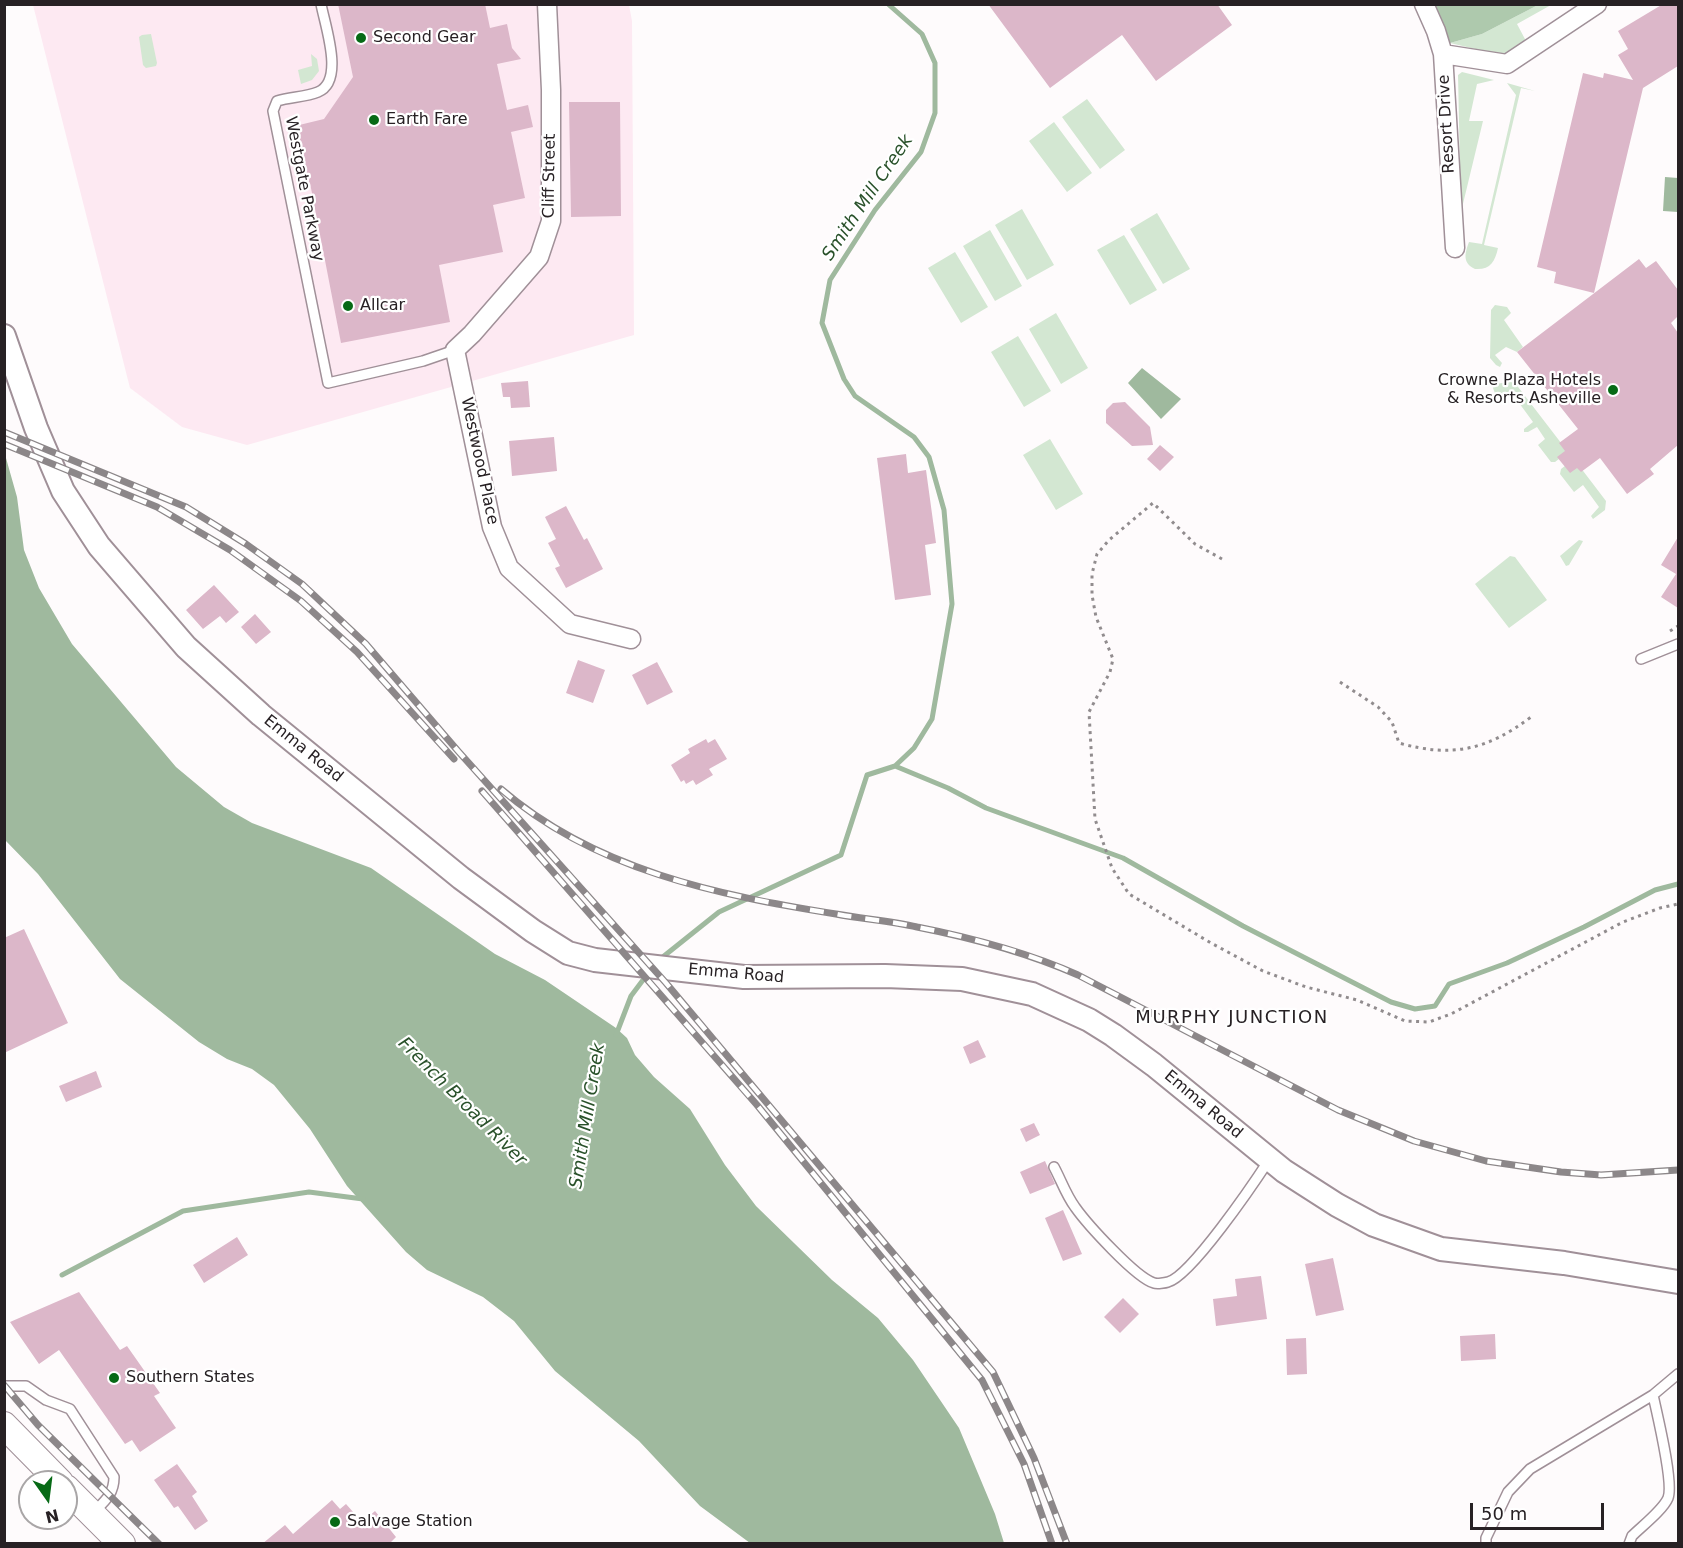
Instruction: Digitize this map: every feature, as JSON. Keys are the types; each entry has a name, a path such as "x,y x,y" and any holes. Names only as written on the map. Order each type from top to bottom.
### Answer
{"main road":[{"path":"4,1425 48,1470"},
{"path":"78,1500 122,1544"}],"street":[{"name":"Cliff Street","path":"455,350 518,283 539,257 550,221 551,90 548,4"},
{"name":"Resort Drive","path":"1424,4 1443,54 1455,248"},
{"path":"1443,54 1507,64 1597,4"},
{"name":"Emma Road","path":"4,336 36,428 63,491 99,546 186,647 261,715 461,878 532,931 568,953 595,960 744,977 885,976 962,979 1032,994 1089,1020 1113,1035 1154,1065 1269,1160 1337,1206 1374,1226 1441,1249 1564,1263 1678,1282"},
{"name":"Westwood Place","path":"455,350 492,527 509,568 570,624 631,639"}],"lane":[{"name":"Westgate Parkway","path":"321,4 333,72 325,87 318,92 277,101 273,111 328,384 423,361 455,350"},
{"path":"1641,659 1678,644"},
{"path":"1054,1167 1074,1206 1098,1234 1140,1274 1155,1283 1168,1282 1182,1274 1240,1202 1269,1160"},
{"path":"1486,1544 1486,1538 1508,1492 1530,1469 1653,1395 1678,1374"},
{"path":"4,1386 26,1386 46,1400 70,1409 114,1477 114,1486 110,1496 92,1514"},
{"path":"1629,1544 1632,1536 1668,1499 1669,1488 1663,1444 1653,1395"}],"path":[{"path":"1222,560 1195,544 1153,503 1124,526 1097,554 1092,574 1092,595 1096,617 1113,659 1110,672 1089,712 1095,819 1112,868 1129,894 1211,944 1263,971 1306,987 1357,1000 1405,1021 1417,1023 1429,1022 1451,1014 1623,922 1678,904"},
{"path":"1340,682 1378,707 1392,722 1399,744 1425,750 1457,750 1486,745 1509,734 1531,717"}],"shaded area":[{"path":"33,5 629,5 632,21 634,335 247,445 182,427 130,388"},
{"path":"1429,5 1538,5 1482,34 1450,43"},
{"path":"1538,5 1551,5 1517,24 1526,41 1509,57 1450,43 1482,34"},
{"path":"151,34 157,63 156,66 146,68 143,65 139,37"},
{"path":"311,54 317,59 319,71 312,80 301,84 298,70 312,66"},
{"path":"1462,72 1494,80 1477,84 1469,121 1483,121 1461,212 1458,75"},
{"path":"1507,83 1535,91 1521,88 1484,245 1498,248 1497,253 1488,266 1475,269 1466,261 1466,254 1469,242 1482,244 1516,95"},
{"path":"1087,99 1125,150 1100,169 1062,117"},
{"path":"1054,122 1092,173 1067,192 1029,141"},
{"path":"1022,209 1054,265 1027,280 995,225"},
{"path":"1157,213 1190,269 1163,284 1130,229"},
{"path":"990,230 1022,286 995,301 963,246"},
{"path":"1124,235 1157,290 1130,305 1097,250"},
{"path":"955,252 988,307 961,323 928,268"},
{"path":"1495,305 1507,307 1511,313 1504,320 1523,347 1517,352 1506,347 1495,355 1502,363 1500,367 1490,358 1491,310"},
{"path":"1056,313 1088,368 1061,384 1029,329"},
{"path":"1018,336 1051,391 1024,407 991,352"},
{"path":"1515,383 1568,452 1555,462 1551,462 1538,445 1545,439 1537,427 1524,432 1524,429 1533,422 1511,392 1500,398 1496,396 1493,388 1495,384"},
{"path":"1050,439 1083,494 1056,510 1023,455"},
{"path":"1574,459 1606,501 1605,510 1593,519 1591,516 1599,507 1583,485 1574,492 1560,474 1561,469"},
{"path":"1579,540 1583,541 1569,565 1566,566 1560,556"},
{"path":"1510,556 1515,557 1547,600 1509,628 1475,584"}],"water":[{"path":"1665,177 1678,178 1678,212 1663,211"},
{"path":"1142,368 1181,399 1161,419 1128,383"},
{"name":"French Broad River","path":"4,451 17,497 24,550 39,588 72,644 176,767 224,807 252,823 371,868 495,954 545,980 616,1028 627,1038 635,1055 654,1077 690,1109 725,1165 756,1206 832,1280 878,1318 913,1360 959,1428 995,1514 1004,1543 750,1543 700,1506 639,1441 555,1371 514,1321 483,1297 427,1270 406,1252 347,1186 310,1129 274,1085 252,1069 227,1059 199,1042 120,979 38,874 5,840"}],"building":[{"path":"338,4 485,4 490,28 507,24 512,48 521,59 497,64 507,110 528,105 533,127 511,132 525,198 493,205 503,252 439,265 450,322 341,343 310,183 301,178 291,127 324,119 353,77"},
{"path":"988,4 1217,4 1232,25 1156,81 1122,35 1050,88"},
{"path":"1663,4 1678,4 1678,66 1643,88 1594,293 1554,283 1556,272 1537,267 1583,73 1603,78 1604,73 1633,80 1618,55 1628,49 1618,31"},
{"path":"569,102 620,102 621,216 571,217"},
{"name":"Crowne Plaza Hotels & Resorts Asheville","path":"1639,259 1646,268 1656,261 1678,290 1678,316 1671,323 1678,333 1678,445 1650,469 1654,474 1627,494 1600,458 1581,472 1577,468 1570,473 1557,457 1565,451 1559,443 1578,429 1517,352"},
{"path":"528,381 530,407 511,408 510,397 503,397 501,383"},
{"path":"1125,402 1150,427 1153,445 1132,446 1106,423 1106,410 1113,403"},
{"path":"554,437 557,471 512,476 509,441"},
{"path":"1160,445 1174,457 1160,471 1147,459"},
{"path":"906,454 908,473 926,470 936,543 925,545 931,595 895,600 877,458"},
{"path":"566,506 584,540 587,538 603,569 566,588 555,568 560,566 548,543 556,539 545,517"},
{"path":"1678,537 1678,608 1661,597 1676,574 1661,565"},
{"path":"214,585 239,612 226,623 220,616 203,629 186,610"},
{"path":"255,614 271,632 256,644 241,627"},
{"path":"578,660 605,670 593,703 566,693"},
{"path":"657,662 673,692 647,705 632,675"},
{"path":"706,739 708,743 715,739 727,759 709,769 713,775 696,785 693,780 686,784 684,780 681,782 671,765 690,753 688,749"},
{"path":"24,929 68,1023 4,1053 4,938"},
{"path":"978,1040 986,1057 970,1064 963,1047"},
{"path":"96,1071 102,1087 66,1102 59,1086"},
{"path":"1034,1123 1040,1135 1026,1142 1020,1129"},
{"path":"1045,1161 1055,1184 1030,1194 1020,1172"},
{"path":"1063,1210 1082,1254 1063,1261 1045,1218"},
{"path":"237,1237 248,1255 204,1283 193,1265"},
{"path":"1333,1258 1344,1310 1316,1316 1305,1264"},
{"path":"1261,1276 1267,1319 1216,1326 1213,1299 1237,1296 1235,1279"},
{"name":"Southern States","path":"79,1292 120,1350 127,1346 160,1393 154,1396 176,1428 140,1452 132,1440 125,1444 59,1350 39,1364 10,1322"},
{"path":"1123,1298 1139,1314 1120,1333 1104,1317"},
{"path":"1495,1334 1496,1359 1461,1361 1460,1336"},
{"path":"1306,1338 1307,1374 1287,1375 1286,1339"},
{"path":"177,1464 197,1492 192,1496 208,1521 195,1530 178,1506 174,1508 154,1480"},
{"name":"Salvage Station","path":"332,1500 340,1509 346,1504 362,1522 375,1511 396,1537 389,1544 262,1544 285,1525 293,1534"}],"waterway":[{"name":"Smith Mill Creek","path":"659,960 719,912 841,855 867,775 895,766 914,748 932,719 952,604 944,510 929,457 914,437 855,396 844,379 822,323 830,280 875,210 921,152 935,113 935,63 922,34 888,4"},
{"path":"895,766 948,788 986,808 1123,858 1243,926 1391,1002 1415,1009 1435,1006 1449,984 1507,963 1655,890 1678,884"},
{"name":"Smith Mill Creek","path":"616,1035 631,996 649,972"},
{"path":"62,1275 183,1211 309,1192 363,1199"}],"railway":[{"path":"4,432 186,507 246,544 302,584 366,644 458,751 666,983 993,1372 1034,1458 1067,1544"},
{"path":"4,444 157,507 230,550 301,601 357,652 454,759"},
{"path":"501,789 538,817 576,840 659,875 747,898 958,936 999,946 1058,967 1078,975 1338,1110 1414,1141 1486,1161 1561,1172 1601,1175 1678,1170"},
{"path":"482,791 757,1105 982,1380 1024,1464 1052,1544"},
{"path":"4,1385 38,1425 159,1544"}],"place":[{"name":"Second Gear","path":"361,38"},
{"name":"Earth Fare","path":"374,120"},
{"name":"Allcar","path":"348,306"},
{"name":"Crowne Plaza Hotels & Resorts Asheville","path":"1613,390"},
{"name":"Southern States","path":"114,1378"},
{"name":"Salvage Station","path":"335,1522"}],"district":[{"name":"MURPHY JUNCTION","path":"1232,1018"}]}
